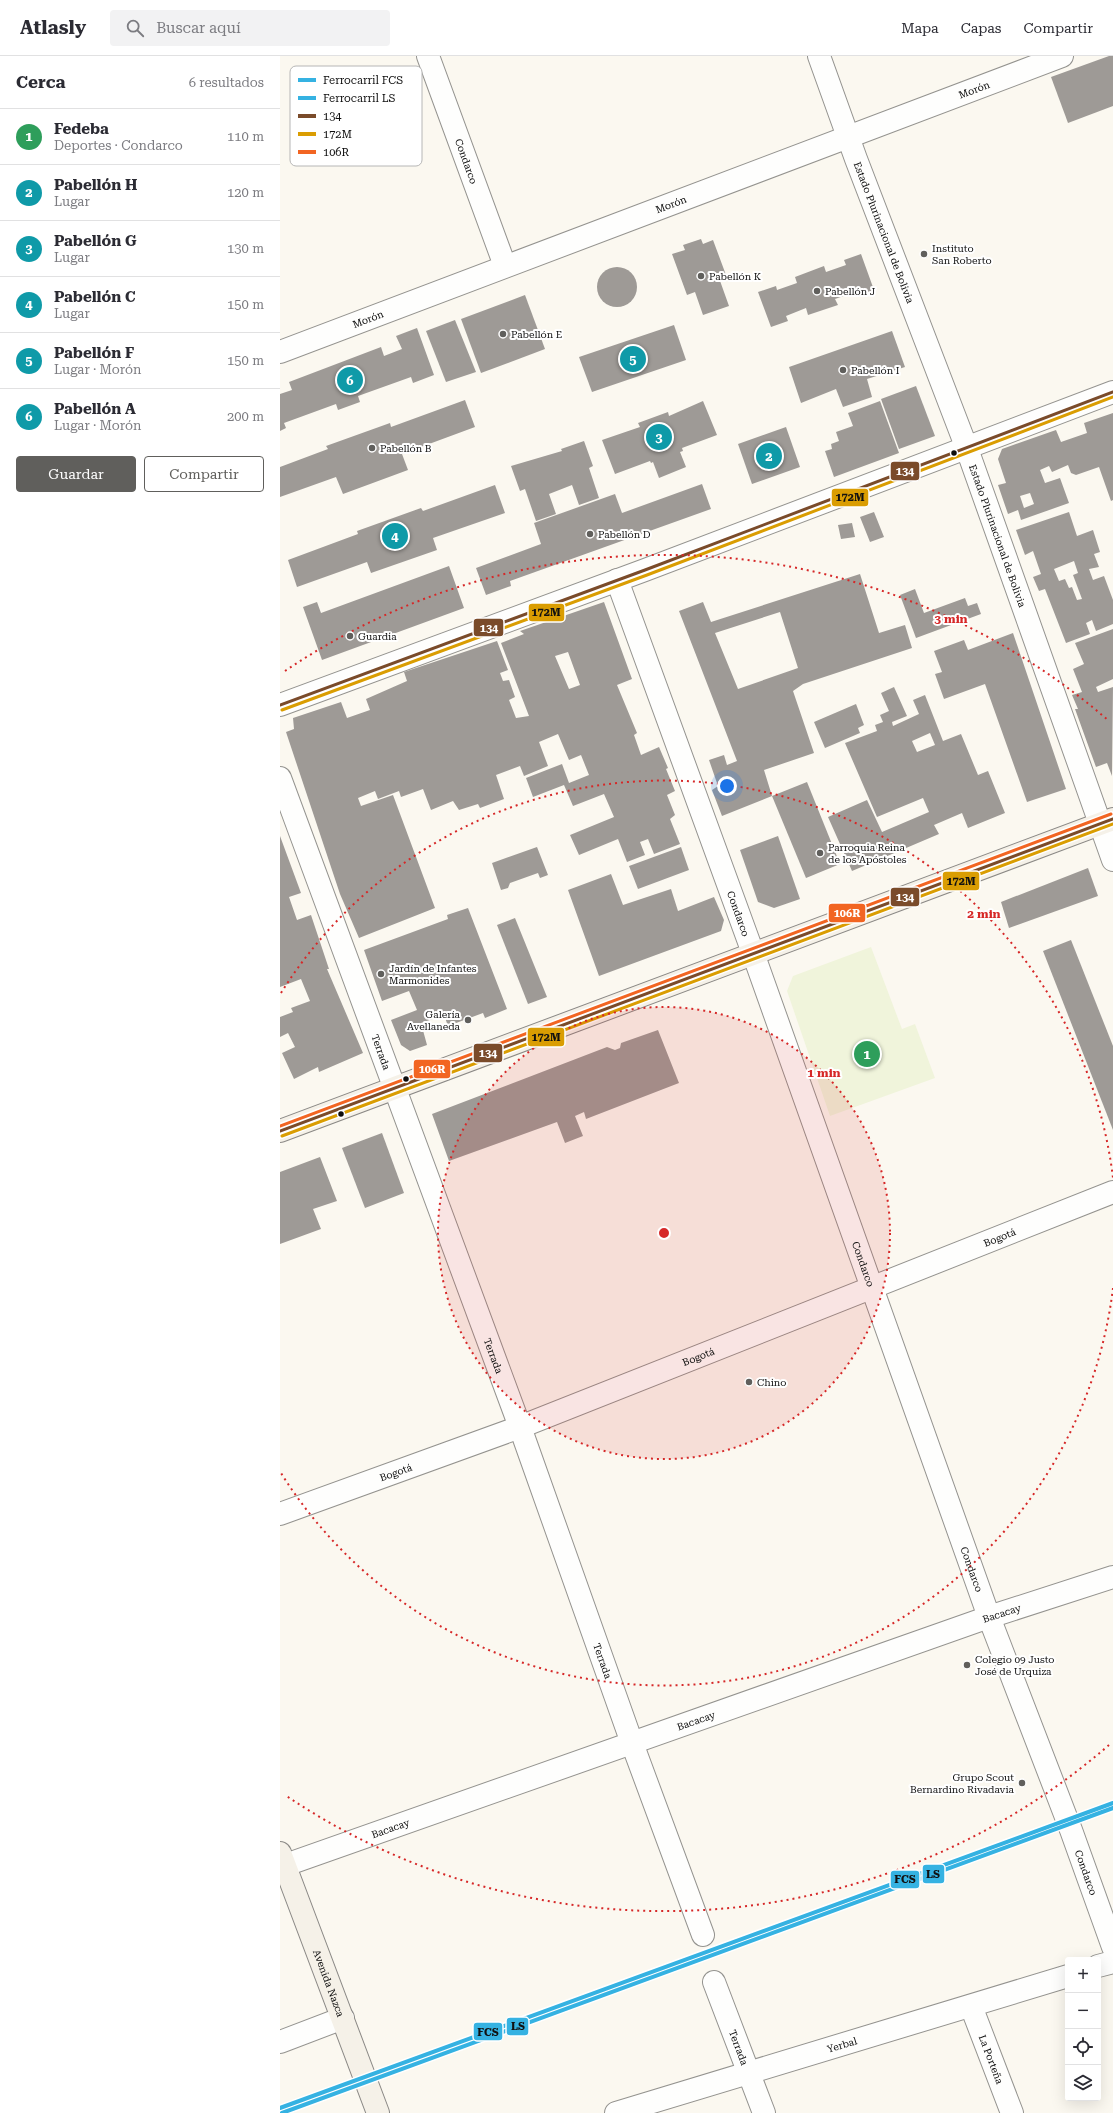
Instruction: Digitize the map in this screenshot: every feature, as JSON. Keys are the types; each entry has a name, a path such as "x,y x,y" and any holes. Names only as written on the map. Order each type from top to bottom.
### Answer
{"main road":[{"path":"280,1131 1106,822"},
{"name":"Avenida Nazca","path":"282,1862 344,2018 378,2113"}],"street":[{"name":"Condarco","path":"428,56 505,266"},
{"name":"Estado Plurinacional de Bolivia","path":"819,56 1106,822 1113,860"},
{"name":"Morón","path":"280,352 1062,56"},
{"path":"280,705 1113,392"},
{"name":"Condarco","path":"616,580 753,953 989,1617 1071,1830 1113,1948"},
{"name":"Terrada","path":"280,778 520,1427 702,1935"},
{"name":"Bogotá","path":"280,1514 520,1427 1113,1192"},
{"name":"Bacacay","path":"282,1862 632,1743 989,1617 1113,1576"},
{"path":"1101,1965 1113,1962"},
{"name":"Yerbal","path":"616,2113 1065,1977"},
{"name":"Terrada","path":"714,1982 764,2113"},
{"name":"La Porteña","path":"971,2006 1012,2113"},
{"path":"280,2042 344,2018"}],"green space":[{"path":"871,947 902,1029 915,1024 935,1078 830,1116 787,991 793,976"}],"building":[{"path":"1109,56 1113,56 1113,106 1068,123 1051,77"},
{"name":"Pabellón K","path":"701,239 703,244 713,240 726,275 719,278 729,306 703,315 695,292 687,295 672,254 685,250 683,245"},
{"name":"Pabellón J","path":"861,254 874,290 856,296 855,292 835,299 838,305 808,315 806,308 786,316 788,321 771,327 758,292 776,286 777,290 797,283 795,277 824,266 826,272 846,265 844,260"},
{"path":"617,267 625,269 631,273 635,279 637,287 635,295 631,301 625,305 617,307 609,305 603,301 599,295 597,287 599,279 603,273 609,269"},
{"name":"Pabellón E","path":"525,295 545,349 481,373 461,319"},
{"path":"455,320 476,372 446,382 426,331"},
{"path":"674,325 686,360 592,392 579,357"},
{"path":"417,328 434,375 413,383 411,377 358,396 360,402 338,410 336,404 284,423 286,428 280,431 280,394 292,390 289,382 381,347 384,356 402,349 396,336"},
{"name":"Pabellón I","path":"892,331 905,367 867,379 872,397 843,407 836,389 801,403 789,367"},
{"path":"916,386 935,436 899,449 881,399"},
{"name":"Pabellón B","path":"465,400 475,427 402,454 408,470 343,494 336,477 280,497 280,467 328,449 326,446 390,423 391,427"},
{"path":"703,401 717,435 682,448 683,451 680,452 686,467 659,478 653,462 651,463 650,461 615,474 602,440 640,427 638,423 668,412 669,416"},
{"path":"880,401 899,453 834,477 825,451 832,449 831,444 839,441 836,432 853,426 848,413"},
{"path":"1113,413 1113,500 1111,501 1099,467 1076,475 1071,473 1068,465 1052,472 1049,466 1040,470 1045,483 1060,478 1069,503 1021,520 1018,510 1008,514 998,485 1006,483 998,459 1002,449 1056,430 1061,442 1087,433 1084,423","holes":["1030,493 1034,504 1024,508 1020,496"]},
{"path":"786,427 800,467 752,484 738,444"},
{"name":"Pabellón D","path":"584,441 593,466 589,468 599,498 579,505 572,485 549,494 556,514 536,521 525,489 520,491 511,466 562,451 561,449"},
{"name":"Pabellón D","path":"702,484 711,509 510,581 511,586 486,595 476,568 541,544 534,523 615,494 622,513"},
{"path":"495,485 505,513 433,538 437,550 371,573 367,562 297,587 288,560 358,534 357,531 421,508 423,511"},
{"path":"874,512 884,537 870,542 860,517"},
{"path":"1069,512 1077,536 1093,530 1100,552 1094,554 1099,567 1089,569 1093,580 1104,576 1113,600 1113,624 1096,631 1092,620 1086,623 1090,634 1066,643 1045,589 1039,591 1033,577 1041,574 1033,551 1025,555 1016,530","holes":["1074,561 1078,573 1073,575 1082,599 1077,600 1072,587 1069,588 1065,579 1059,581 1054,569"]},
{"path":"852,523 855,537 841,539 838,525"},
{"name":"Guardia","path":"449,566 464,608 322,660 303,607 317,602 321,613"},
{"path":"860,574 879,633 905,625 912,648 803,684 793,691 814,753 764,770 772,796 722,816 712,790 718,786 709,760 724,755 727,765 737,761 679,611 703,602 711,622","holes":["780,612 798,668 738,689 715,633"]},
{"path":"915,589 924,613 965,598 968,606 977,603 981,614 916,638 900,595"},
{"path":"604,602 632,679 617,685 637,733 634,735 641,755 659,747 668,768 666,769 675,791 667,795 675,815 670,819 680,844 654,854 648,839 640,842 645,855 627,862 618,839 579,855 570,835 614,817 604,794 573,806 564,785 533,797 526,778 562,764 569,783 589,775 581,755 569,760 558,734 539,742 548,766 524,776 520,766 496,775 504,799 480,808 478,804 459,810 453,801 431,810 423,789 401,797 399,791 378,799 375,791 358,798 361,806 393,795 435,908 359,938 340,894 286,732 294,729 293,718 341,702 347,718 370,710 366,699 407,681 404,672 497,641 508,670 500,673 503,681 509,680 515,697 509,700 516,718 529,716 501,643 524,634 520,631","holes":["568,652 580,685 569,689 555,656"]},
{"path":"1113,629 1113,679 1096,687 1098,692 1113,687 1112,776 1107,763 1096,767 1075,709 1078,709 1072,695 1082,692 1073,669 1084,664 1075,643"},
{"path":"1013,633 1066,789 1027,802 985,684 944,699 935,674 942,672 934,651 964,640 968,650"},
{"path":"894,687 907,716 892,722 893,726 919,714 913,700 925,695 943,741 961,734 978,775 988,771 1005,813 968,828 962,813 934,825 939,834 852,871 828,817 867,800 882,832 929,812 923,798 877,817 845,743 877,731 875,725 883,722 880,715 889,711 881,693","holes":["930,733 935,745 917,752 912,741"]},
{"path":"856,704 864,725 858,728 860,733 825,748 814,722"},
{"name":"Parroquia Reina de los Apóstoles","path":"807,782 840,864 806,878 772,796"},
{"path":"280,836 301,893 289,897 297,920 311,915 329,969 327,969 363,1053 319,1072 318,1067 294,1079 282,1053 295,1047 288,1033 280,1037 280,1017 293,1012 291,1008 310,1001 301,979 280,987"},
{"path":"778,836 800,899 774,908 758,902 740,850"},
{"path":"537,847 548,875 540,878 538,873 510,883 508,888 501,890 492,863"},
{"path":"681,847 689,870 638,889 629,866"},
{"path":"1088,868 1098,896 1009,928 1001,902"},
{"path":"611,874 623,905 671,889 678,911 714,897 724,920 721,931 599,976 568,890"},
{"path":"468,908 507,1009 485,1018 483,1013 448,1026 444,1015 421,1023 427,1045 410,1051 401,1045 391,1020 417,1010 409,991 382,1001 364,950 448,919 447,915"},
{"path":"515,918 547,997 528,1004 497,925"},
{"path":"1071,940 1113,1046 1113,1130 1043,951"},
{"path":"658,1030 679,1083 586,1119 584,1112 575,1116 583,1136 565,1143 557,1122 449,1161 432,1114 607,1047 615,1050 620,1048 621,1043"},
{"path":"382,1133 404,1193 365,1208 342,1148"},
{"path":"320,1157 337,1201 313,1209 321,1229 280,1244 280,1172"}],"rail line":[{"name":"FCS","path":"280,2108 1113,1803"},
{"name":"LS","path":"282,2113 1113,1808"}],"transit line":[{"name":"134","path":"280,705 645,570 1113,392"},
{"name":"172M","path":"282,710 647,575 1113,397"},
{"name":"106R","path":"280,1126 1111,814"},
{"name":"134","path":"280,1131 1113,819"},
{"name":"172M","path":"282,1136 1113,824"}],"place":[{"name":"Instituto San Roberto","path":"924,254"},
{"name":"Pabellón K","path":"701,276"},
{"name":"Pabellón J","path":"817,291"},
{"name":"Pabellón E","path":"503,334"},
{"name":"Pabellón F","path":"633,359"},
{"name":"Pabellón I","path":"843,370"},
{"name":"Pabellón A","path":"350,380"},
{"name":"Pabellón G","path":"659,437"},
{"name":"Pabellón B","path":"372,448"},
{"name":"Pabellón H","path":"769,456"},
{"name":"Pabellón D","path":"590,534"},
{"name":"Pabellón C","path":"395,536"},
{"name":"Guardia","path":"350,636"},
{"name":"Parroquia Reina de los Apóstoles","path":"820,853"},
{"name":"Jardín de Infantes Marmonides","path":"381,974"},
{"name":"Galería Avellaneda","path":"468,1020"},
{"name":"Fedeba","path":"867,1054"},
{"name":"Chino","path":"749,1382"},
{"name":"Colegio 09 Justo José de Urquiza","path":"967,1665"},
{"name":"Grupo Scout Bernardino Rivadavia","path":"1022,1783"}]}
